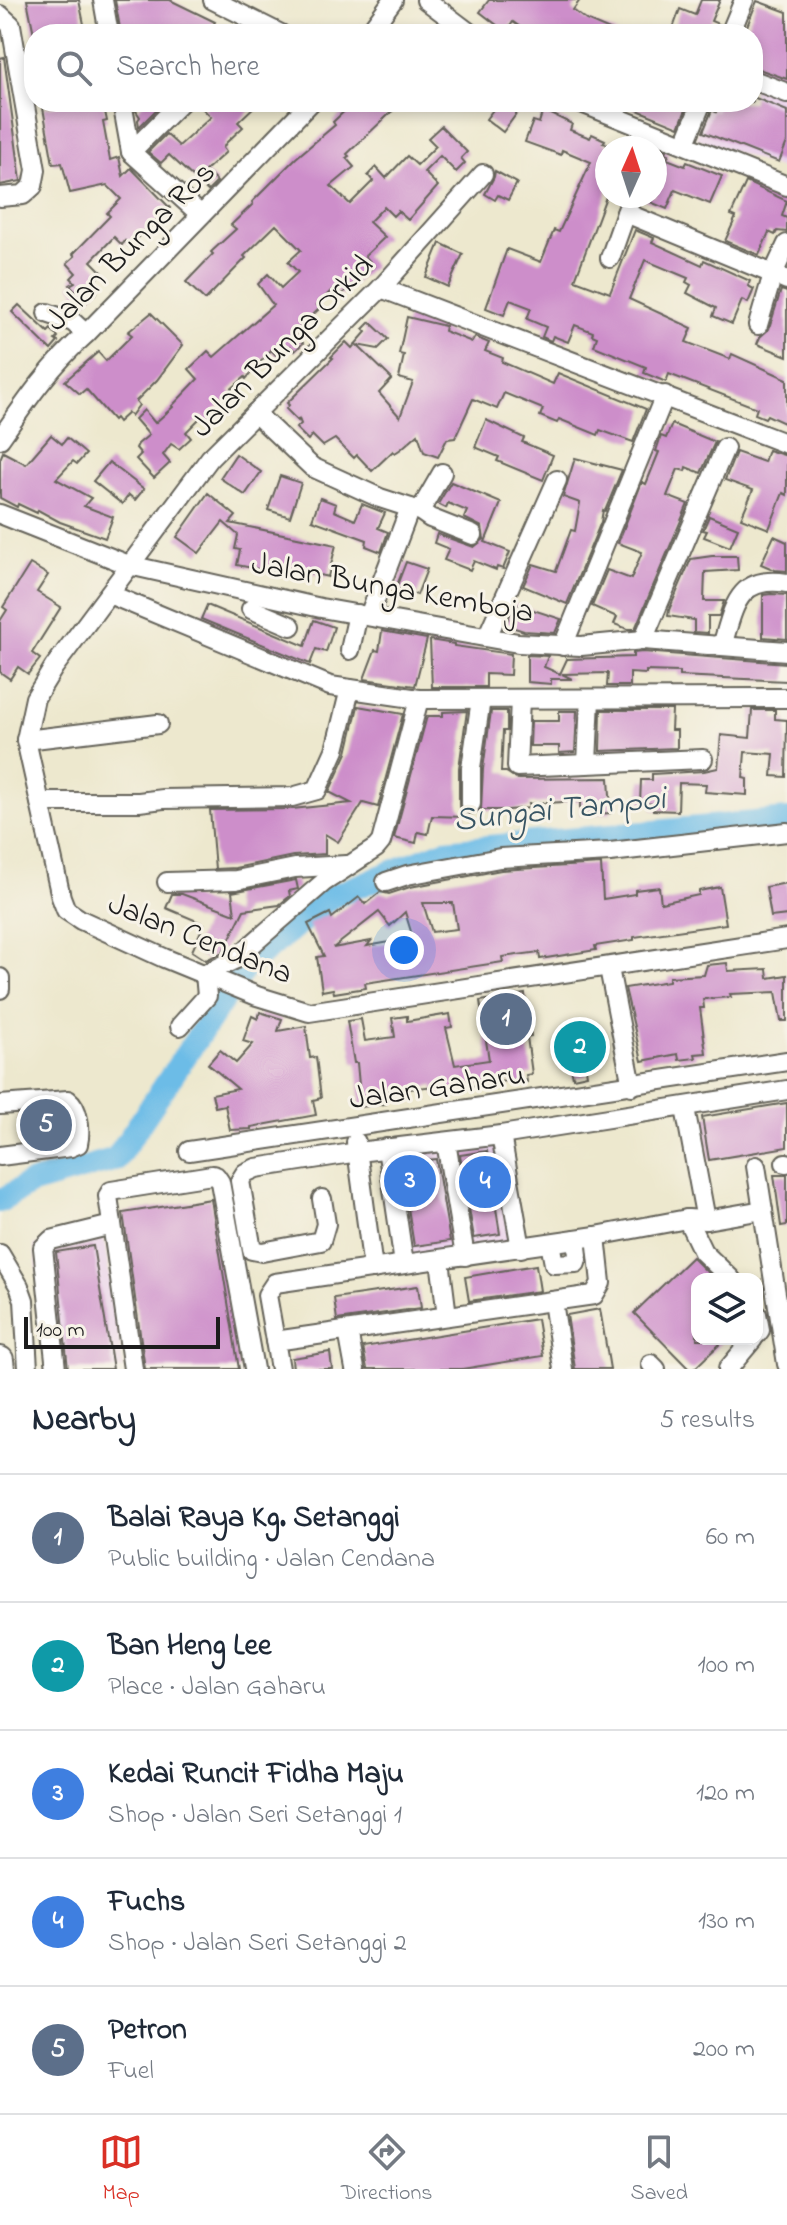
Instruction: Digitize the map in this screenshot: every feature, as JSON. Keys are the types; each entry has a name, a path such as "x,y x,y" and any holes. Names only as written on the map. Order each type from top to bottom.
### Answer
{"highway":[{"path":"0,1360 1,1369"}],"street":[{"path":"103,0 107,24"},
{"path":"213,0 249,24"},
{"path":"375,24 393,0"},
{"path":"426,0 458,24"},
{"path":"734,24 744,0"},
{"path":"0,15 11,25 24,100"},
{"path":"763,84 787,93"},
{"path":"0,197 23,195 33,186 36,170 26,112"},
{"path":"124,112 131,152 201,215"},
{"path":"131,152 171,112"},
{"name":"Jalan Bunga Ros","path":"0,439 42,378 59,359 301,112"},
{"path":"598,112 645,136"},
{"path":"685,143 698,112"},
{"path":"667,141 685,143 787,186"},
{"name":"Jalan Bunga Orkid","path":"129,565 210,458 381,288 483,174"},
{"path":"610,258 628,208"},
{"path":"637,208 780,277"},
{"path":"758,325 780,277 787,244"},
{"path":"381,288 787,444"},
{"path":"47,313 73,322 86,334"},
{"path":"563,646 665,395"},
{"path":"255,413 312,467 473,535"},
{"path":"643,640 725,448"},
{"path":"350,650 415,509 442,473"},
{"path":"487,637 557,480"},
{"name":"Jalan Bunga Kemboja","path":"4,518 129,565 364,615 518,643 563,646 643,640 787,651"},
{"name":"Jalan Cendana","path":"129,565 47,677 35,698 26,740 61,897 66,910 81,920 257,996 309,1012 787,939"},
{"path":"722,646 735,603 751,584 770,580 787,583"},
{"path":"109,594 330,686 419,699 787,698"},
{"path":"251,609 284,623 287,599"},
{"path":"40,802 292,797 317,790 335,750 350,689"},
{"path":"180,1026 207,996 209,976 234,960 324,882 376,848 384,835 419,699"},
{"path":"471,804 471,768 481,699"},
{"path":"520,699 517,767 703,759"},
{"path":"587,763 590,699"},
{"path":"26,740 158,724"},
{"path":"386,882 500,858 657,848 787,832"},
{"path":"167,882 236,880 295,868 349,865"},
{"path":"609,968 632,1086"},
{"path":"0,978 0,989"},
{"name":"Jalan Gaharu","path":"189,1151 787,1061"},
{"path":"322,1199 326,1224 321,1241 262,1252 252,1250 240,1181 245,1173 284,1163 501,1135 787,1090"},
{"path":"0,1105 68,1100 75,1108 79,1136 78,1144 71,1147 0,1156"},
{"path":"685,1108 703,1252 725,1273"},
{"path":"354,1127 373,1269"},
{"path":"501,1135 521,1248"},
{"path":"446,1142 465,1256"},
{"path":"387,1148 404,1264"},
{"path":"756,1166 787,1364"},
{"path":"133,1369 108,1196 111,1191 216,1176 220,1182 254,1369"},
{"path":"280,1369 267,1295 275,1283 521,1248 762,1206"},
{"path":"56,1369 43,1248 51,1240 112,1225"},
{"path":"275,1341 594,1295 598,1291 601,1273 596,1236"},
{"path":"0,1254 24,1300 29,1368"},
{"path":"440,1260 447,1316"},
{"path":"241,1299 267,1295"},
{"path":"553,1301 563,1369"},
{"path":"348,1331 355,1369"},
{"path":"728,1369 748,1345"}],"shaded area":[{"path":"763,87 787,95 787,171 696,138 705,112 763,112"},
{"path":"497,1140 515,1244 409,1259 393,1152"},
{"path":"103,1233 124,1369 50,1369 34,1245"}],"building":[{"path":"27,0 79,0 84,24 32,24"},
{"path":"115,0 170,0 215,22 214,24 119,24"},
{"path":"489,0 580,0 573,10 595,24 496,24 480,12"},
{"path":"701,0 720,0 711,21 718,24 675,24 680,9 695,15"},
{"path":"757,1 787,12 787,79 763,71 763,24 748,24"},
{"path":"4,57 21,181 0,185 0,58"},
{"path":"763,101 787,111 787,142 779,162 703,132 711,112 763,112"},
{"path":"44,112 105,112 107,121 103,122 110,160 119,157 123,176 131,168 170,208 129,246 125,241 122,245 114,237 91,261 102,272 90,285 97,292 82,306 72,294 76,291 70,285 75,282 71,278 76,273 67,263 110,216 107,213 121,199 107,185 70,193 62,163 53,164"},
{"path":"137,112 154,112 139,127 140,117"},
{"path":"206,112 248,112 238,122 243,127 223,148 226,152 205,171 217,182 208,191 169,155 161,163 148,152 166,134 179,146 211,117"},
{"path":"344,112 391,112 347,154 349,156 346,158 354,167 331,186 350,204 373,181 368,175 376,167 386,178 407,156 417,165 436,146 428,138 441,126 467,152 461,158 465,163 456,172 440,156 424,172 438,186 408,220 398,211 393,216 384,207 369,222 385,237 365,256 374,266 341,295 334,288 317,305 320,308 294,333 303,343 295,351 290,346 278,357 271,350 246,379 229,391 233,394 213,412 215,415 208,422 202,416 186,432 191,438 179,449 171,444 163,455 170,463 154,478 136,459 141,454 136,448 138,444 149,435 135,419 144,410 155,423 173,407 198,379 189,369 208,351 214,357 273,305 258,284 268,274 281,288 298,272 288,262 301,250 276,225 205,300 186,282 213,254 211,252 236,229 231,225 252,202 335,125 333,122"},
{"path":"491,112 518,112 503,132 486,119"},
{"path":"542,112 547,112 572,124 570,130 590,138 592,134 596,136 595,208 602,208 575,280 610,293 635,230 654,238 652,242 702,265 704,260 750,281 748,286 754,289 748,303 742,300 732,324 713,316 716,308 687,293 691,285 686,282 688,278 645,260 629,299 692,328 686,342 730,359 732,354 787,379 787,415 784,423 767,415 765,418 755,414 757,408 669,374 666,382 644,373 646,367 594,346 597,337 592,335 593,332 575,325 568,342 553,336 551,341 542,337 546,327 527,319 531,308 510,300 504,315 486,308 507,249 541,262 554,230 559,232 591,162 562,150 561,155 525,142 533,121 539,123"},
{"path":"642,112 685,112 679,127"},
{"path":"667,159 685,166 687,162 722,176 710,204 675,190 667,209"},
{"path":"495,171 517,183 508,200 498,195 495,200 485,194"},
{"path":"746,182 787,201 782,216 787,218 787,232 777,231 775,235 769,232 759,255 725,241 736,217 731,215"},
{"path":"440,243 463,254 448,287 426,277"},
{"path":"781,290 787,292 787,356 757,344 769,329"},
{"path":"19,305 48,332 51,329 58,337 51,350 12,312"},
{"path":"151,313 183,345 157,380 136,401 139,405 131,416 128,413 118,422 86,389 80,394 65,381 98,352 106,361 132,335 128,332"},
{"path":"407,317 445,326 444,331 472,342 475,337 489,343 485,351 503,358 502,362 553,384 558,373 646,409 633,442 600,430 598,435 559,419 557,423 540,416 543,409 504,393 497,409 473,399 455,438 447,439 438,457 424,452 418,434 401,449 395,453 393,451 372,471 335,439 323,446 312,435 308,440 296,428 301,424 286,409 287,403 346,342 352,348 366,332 363,329 370,322 388,339 378,349 357,345 392,379 379,393 400,417 413,382 399,378 404,355 399,354"},
{"path":"486,420 524,438 522,442 553,455 543,480 497,461 499,457 475,447"},
{"path":"672,424 715,442 701,473 686,467 685,471 678,469 667,496 688,504 635,629 628,629 614,624 617,617 592,606 607,570 631,579 642,552 618,543 642,482 646,484 659,452 656,451 661,436 666,438"},
{"path":"51,435 62,444 67,438 86,454 77,464 73,461 56,479 91,498 84,506 113,517 105,538 0,498 0,459 3,452 26,464"},
{"path":"768,450 787,456 787,495 783,493 769,529 741,518 753,490 725,480 736,452 764,462"},
{"path":"236,454 261,472 245,495 220,478"},
{"path":"575,458 622,470 567,604 523,586 533,564 556,571 571,530 575,531 580,503 563,497"},
{"path":"109,462 144,489 135,500 129,495 122,504 93,481"},
{"path":"280,476 301,483 290,517 268,510"},
{"path":"451,482 501,503 485,542 510,552 503,569 497,567 496,570 474,561 470,570 444,560 449,549 434,543 437,534 474,547 484,539 482,527 464,518 467,511 448,503 446,508 438,504"},
{"path":"208,493 236,516 230,523 336,545 328,577 290,568 288,575 237,565 240,550 235,549 238,535 223,522 199,553 177,537"},
{"path":"320,498 336,504 334,511 355,520 362,504 385,513 378,528 388,532 381,552 366,546 367,540 312,520"},
{"path":"709,516 738,528 730,547 704,537 707,531 703,530"},
{"path":"774,536 787,542 787,571 761,564"},
{"path":"737,556 738,570 705,572 704,601 724,601 719,616 708,616 708,633 694,632 694,620 668,616 669,610 691,559"},
{"path":"406,562 427,569 417,595 396,588"},
{"path":"30,564 48,575 37,592 61,607 32,653 40,659 28,674 18,667 10,679 0,672 0,621 7,610 3,607"},
{"path":"763,595 787,595 787,639 763,637"},
{"path":"515,604 561,619 555,633 524,631 505,625"},
{"path":"207,605 305,646 314,620 334,627 326,652 316,649 310,664 201,619"},
{"path":"382,631 427,639 415,686 364,679 375,650 379,651"},
{"path":"430,640 511,654 510,675 486,674 486,687 432,687"},
{"path":"633,653 787,663 787,681 679,676 679,672 646,671 646,674 630,673 630,686 607,686 608,673 562,674 572,679 551,679 551,684 527,682 527,655 548,656 544,667 560,674 567,659 633,657"},
{"path":"358,706 403,714 378,807 363,803 338,842 325,834 325,854 215,869 210,810 292,809 351,803 329,792 347,753"},
{"path":"601,710 672,710 671,730 677,730 677,748 600,751"},
{"path":"752,710 775,710 775,719 787,720 786,777 772,776 774,754 745,752 743,778 747,779 747,795 705,792 706,784 679,783 678,811 653,810 653,804 640,803 641,780 652,780 652,774 718,768 721,735 750,738"},
{"path":"467,711 459,768 459,805 466,817 432,816 428,834 418,832 416,843 394,838 427,716"},
{"path":"491,711 507,711 501,772 518,779 609,778 611,813 580,815 580,801 529,804 530,808 508,810 481,810"},
{"path":"559,711 577,711 575,752 559,753 559,746 530,746 531,721 559,721"},
{"path":"601,864 603,899 659,887 661,903 720,887 726,924 634,937 634,940 595,946 596,950 540,959 539,952 502,957 503,962 365,983 366,988 334,993 333,989 322,991 317,957 324,956 308,924 330,913 332,918 359,897 365,904 380,892 389,894 410,887 501,870","holes":["423,903 453,903 457,929 432,932","379,912 390,926 405,912 413,938 333,948"]},
{"path":"296,880 298,889 289,891 290,896 279,905 244,910 223,952 206,960 192,951 204,924 166,908 172,894 182,894 235,914 232,892"},
{"path":"787,883 787,915 771,917 766,887"},
{"path":"727,963 728,971 767,969 768,978 787,975 787,1021 781,1021 776,992 703,999 704,1008 700,1008 706,1053 695,1054 696,1058 679,1060 678,1054 642,1061 625,988 669,981 669,977 704,975 707,965"},
{"path":"525,994 532,1074 526,1075 527,1082 512,1085 512,1080 435,1095 434,1086 384,1092 386,1104 361,1107 357,1063 354,1063 347,1021 361,1019 365,1041 395,1037 392,1018 407,1016 407,1021 450,1014 452,1027 446,1028 455,1065 489,1060 480,1001"},
{"path":"260,1012 282,1019 278,1031 306,1026 310,1058 316,1057 321,1098 313,1100 316,1115 251,1129 230,1130 225,1105 215,1107 212,1094 238,1089 208,1064 220,1050 236,1063 253,1044 243,1041 252,1016 258,1019"},
{"path":"590,1029 595,1061 585,1063 587,1075 573,1078 566,1034"},
{"path":"787,1103 787,1147 709,1160 702,1117"},
{"path":"63,1112 67,1135 22,1141 19,1116"},
{"path":"487,1151 500,1234 474,1238 460,1155"},
{"path":"436,1159 450,1241 414,1246 401,1163"},
{"path":"774,1175 787,1175 787,1225 781,1226"},
{"path":"211,1199 239,1369 145,1369 123,1213"},
{"path":"93,1246 113,1369 68,1369 56,1252"},
{"path":"692,1257 708,1273 691,1273 691,1345 719,1345 694,1369 689,1369 634,1313"},
{"path":"536,1265 540,1291 469,1301 465,1277"},
{"path":"418,1286 421,1308 337,1320 334,1298"},
{"path":"600,1309 610,1369 575,1369 567,1315"},
{"path":"537,1319 543,1356 462,1369 367,1369 363,1347"},
{"path":"330,1352 332,1369 293,1369 292,1358"}],"waterway":[{"name":"Sungai Tampoi","path":"0,1201 29,1184 116,1159 244,968 331,897 445,851 787,820"}],"place":[{"name":"Balai Raya Kg. Setanggi","path":"506,1019"},
{"name":"Ban Heng Lee","path":"580,1047"},
{"name":"Petron","path":"46,1125"},
{"name":"Kedai Runcit Fidha Maju","path":"410,1181"},
{"name":"Fuchs","path":"485,1182"}]}
